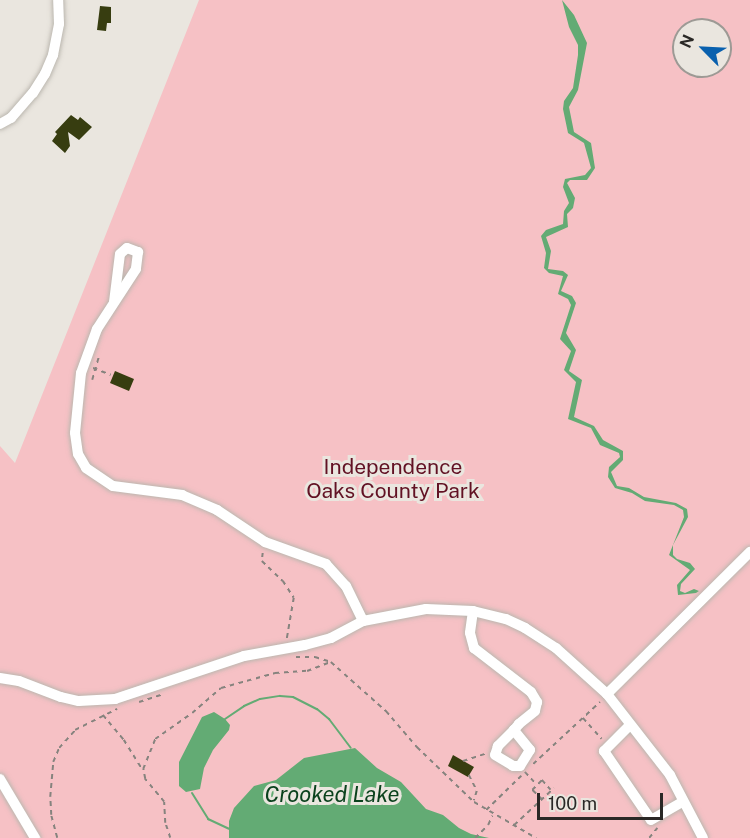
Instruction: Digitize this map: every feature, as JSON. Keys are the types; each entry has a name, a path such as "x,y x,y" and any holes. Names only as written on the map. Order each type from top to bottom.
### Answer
{"street":[{"path":"0,124 11,118 33,93 45,74 53,55 59,24 58,0"},
{"path":"114,302 97,329 89,367 78,393 75,433 78,454 86,468 113,486 182,495 217,510 267,543 327,564 346,586 363,621"},
{"path":"608,694 750,552"},
{"path":"0,671 61,697 80,701 115,699 244,656 322,640 363,621 426,609 473,611 506,619 525,628 556,648 608,694 670,775 682,802 703,838"},
{"path":"473,611 470,633 474,648 531,693 537,702 535,711 513,730 498,746 495,755 513,766 520,766 530,750 513,730"},
{"path":"0,678 19,681"},
{"path":"630,725 604,751 651,820 682,802"},
{"path":"0,779 35,838"}],"path":[{"path":"89,367 99,355"},
{"path":"89,367 111,375"},
{"path":"89,367 92,380"},
{"path":"267,543 262,561 283,581 294,598 287,640"},
{"path":"288,657 315,657 331,662 386,711 417,747 474,802 536,838"},
{"path":"143,769 155,739 192,713 220,688 275,673 307,671 331,662"},
{"path":"133,704 166,692"},
{"path":"57,838 51,815 50,797 53,762 66,738 90,720 121,707"},
{"path":"103,715 124,740 143,769 146,779 164,802 165,823 170,838"},
{"path":"583,717 608,746"},
{"path":"463,761 479,754 495,755"},
{"path":"525,772 537,785"},
{"path":"469,775 477,791 474,802"},
{"path":"542,800 532,789 542,780 551,791"},
{"path":"513,825 554,788"},
{"path":"475,838 477,833 488,825 493,815"}],"green space":[{"name":"Independence Oaks County Park","path":"199,0 750,0 750,838 0,838 0,446 15,463"}],"water":[{"path":"562,0 574,15 587,43 578,90 569,107 574,132 591,143 595,168 587,180 570,180 567,183 575,198 573,208 567,214 568,227 546,237 551,251 548,269 563,271 568,275 561,291 572,296 576,303 566,333 576,350 569,371 582,380 574,417 594,426 603,440 623,451 623,460 611,472 617,486 629,488 644,497 676,503 687,509 688,517 673,545 673,555 677,559 690,563 695,569 681,584 680,591 685,593 694,589 699,591 696,593 678,595 677,585 690,570 669,555 684,517 683,510 674,505 645,501 632,493 615,488 608,477 609,467 620,457 619,453 600,445 591,428 568,419 576,382 564,370 571,351 560,339 571,305 568,299 558,294 563,276 549,273 544,268 546,253 541,236 546,230 563,224 564,211 569,203 563,187 565,179 585,175 591,168 584,143 568,133 563,109 564,101 573,88 578,45 569,27"},
{"path":"214,712 230,725 229,730 213,750 204,768 200,789 186,792 179,786 179,762 202,717"},
{"name":"Crooked Lake","path":"355,748 377,768 401,782 426,809 443,815 471,834 489,838 229,838 229,821 234,808 254,786 276,780 304,758"}],"building":[{"path":"100,6 111,7 111,23 107,23 106,31 97,30"},
{"path":"71,115 78,120 80,117 92,127 79,140 68,132 70,146 65,153 52,141 57,134 55,132"},
{"path":"115,371 134,379 129,391 110,383"},
{"path":"453,755 474,767 468,777 448,766"}],"waterway":[{"path":"225,719 244,706 260,699 293,697 317,709 329,719 351,748"},
{"path":"192,793 208,819 229,829"}]}
